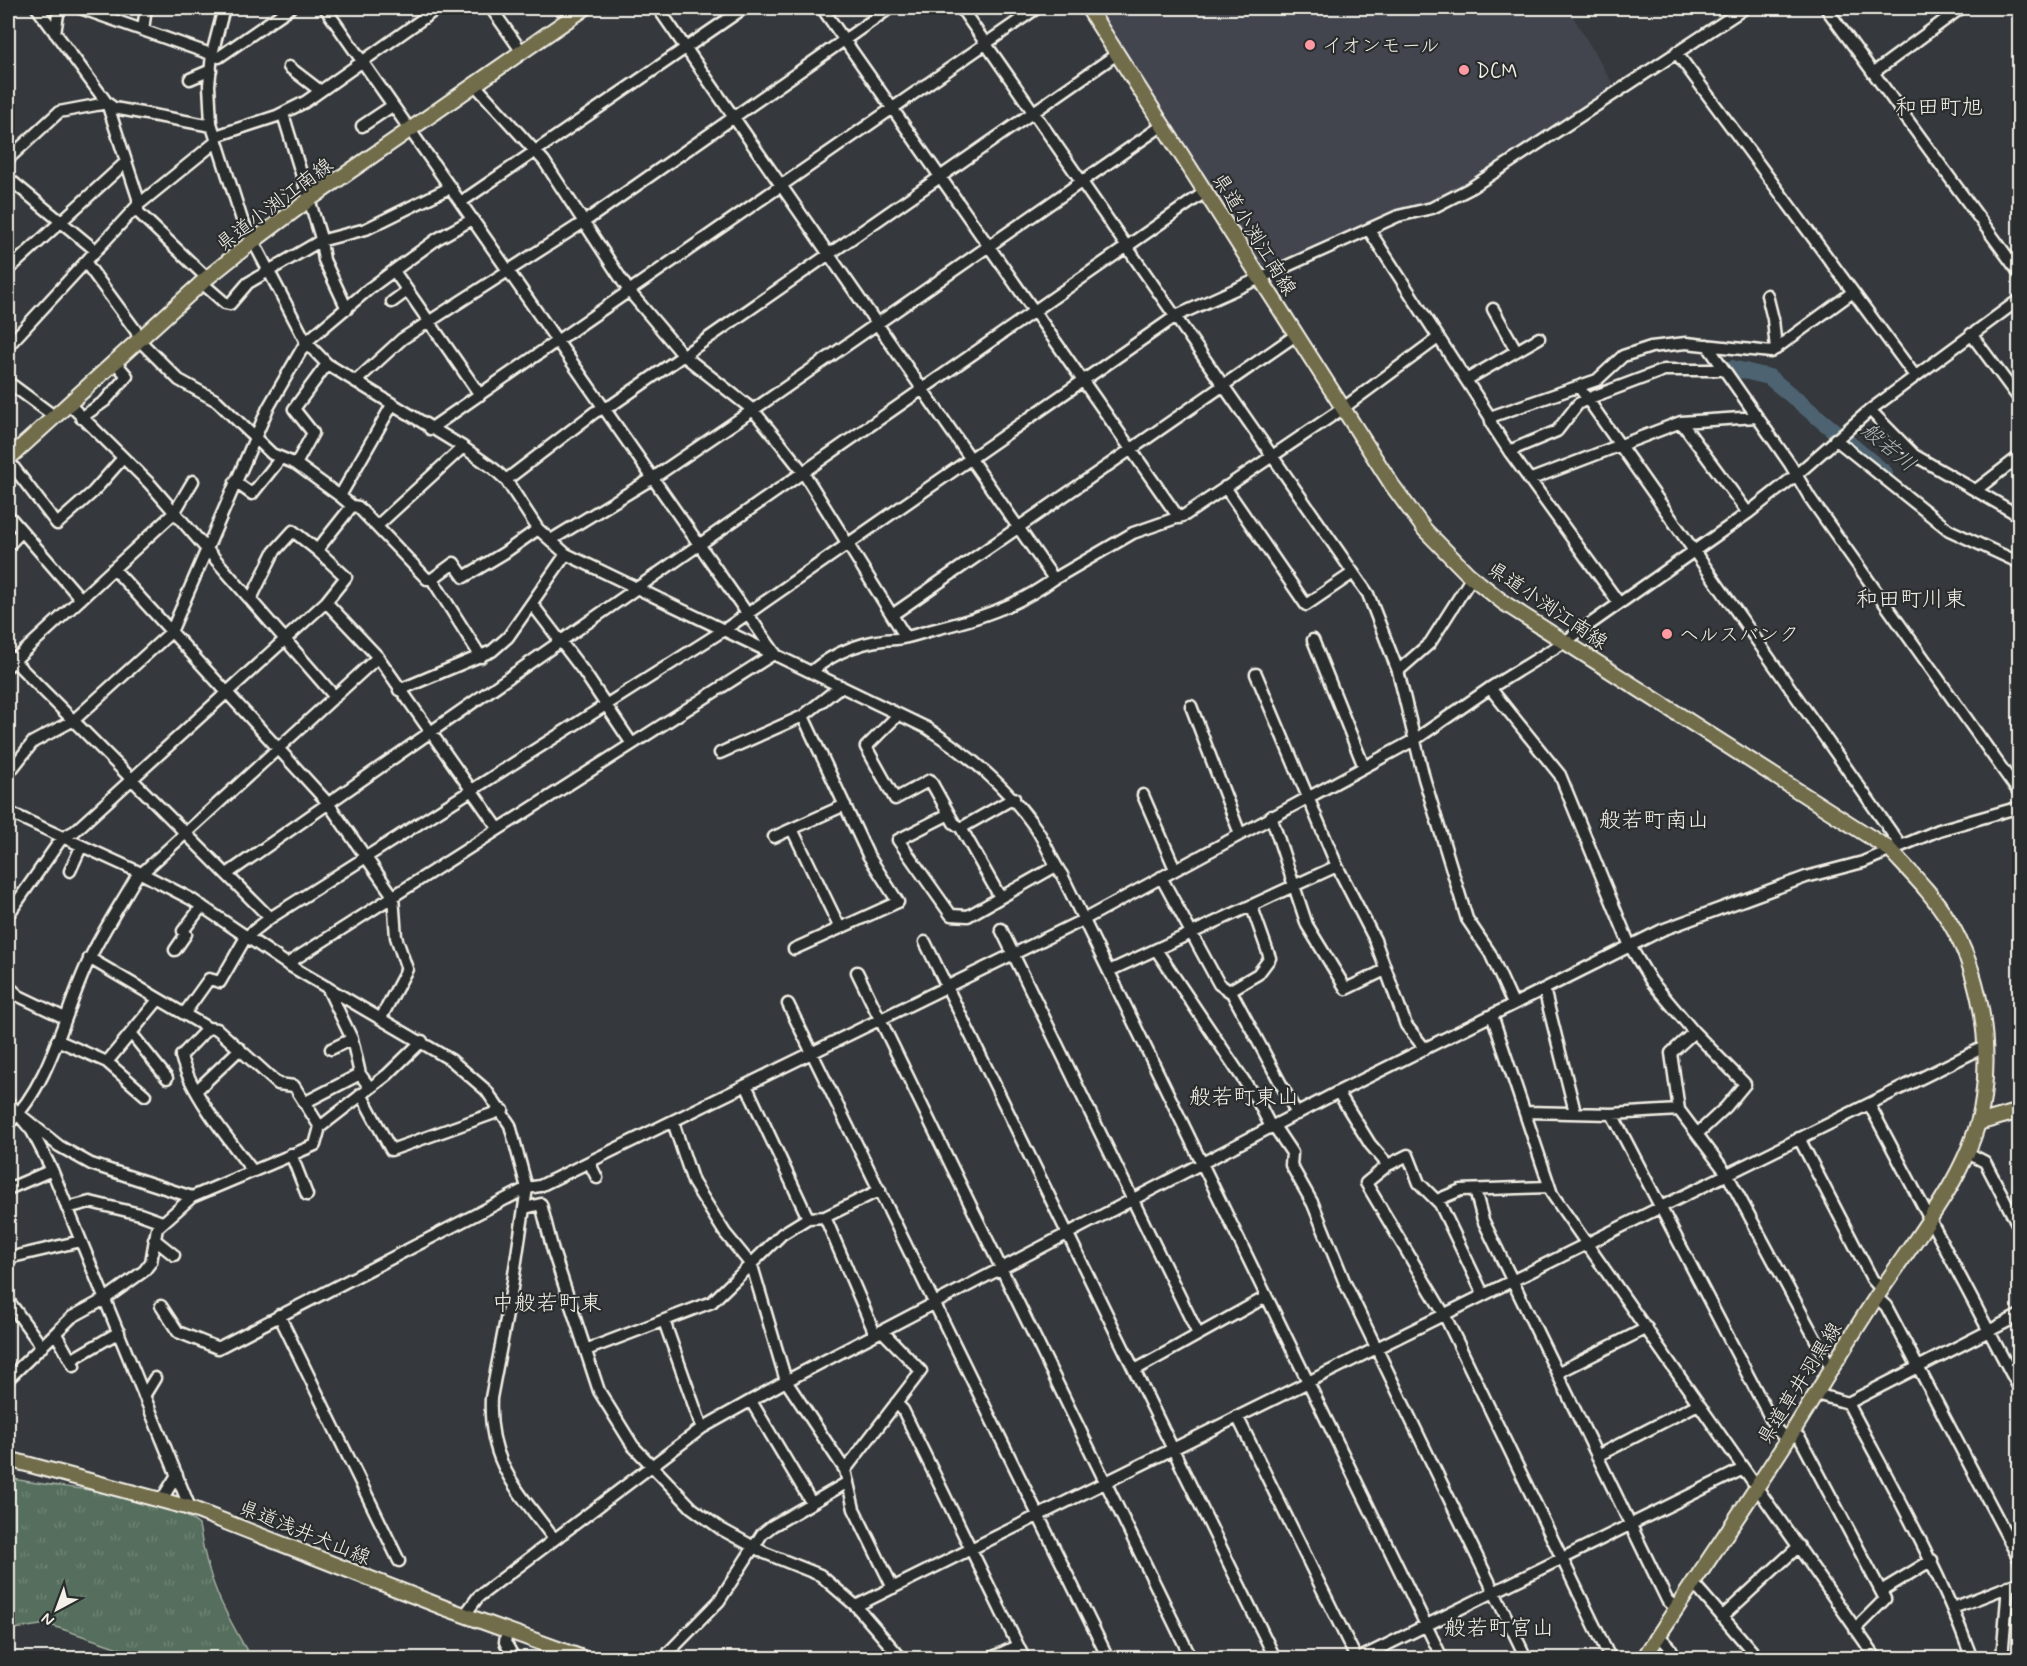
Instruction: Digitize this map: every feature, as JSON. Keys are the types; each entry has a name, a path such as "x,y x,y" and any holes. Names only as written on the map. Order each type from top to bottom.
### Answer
{"main road":[{"name":"県道小渕江南線","path":"8,460 205,281 252,243 310,199 476,86 585,8"},
{"name":"県道小渕江南線","path":"1089,8 1342,409 1425,530 1472,577 1504,603 1895,848 1950,922 1981,999 1984,1098 1978,1123"},
{"path":"1978,1123 2019,1110"},
{"name":"県道草井羽黒線","path":"1644,1659 1790,1436 1879,1293 1946,1193 1978,1123"},
{"name":"県道浅井犬山線","path":"8,1459 190,1508 464,1616 584,1659"}],"street":[{"path":"37,8 106,103 138,205 138,212 225,303 230,304 248,283 266,270 320,241 366,229 451,187"},
{"path":"55,33 59,8"},
{"path":"80,8 219,57 290,8"},
{"path":"143,30 146,8"},
{"path":"224,8 212,54 215,134 242,220 252,243 306,342 327,364 430,429 463,447 506,480 538,529 566,554 812,671 897,716 927,728 962,751 998,781 1014,798 1041,836 1109,972 1442,1659"},
{"path":"325,8 775,653"},
{"path":"8,346 86,263 94,249 215,134 283,114 438,8"},
{"path":"491,8 522,52"},
{"path":"658,8 1054,579"},
{"path":"461,202 744,8"},
{"path":"822,8 1179,518"},
{"path":"356,381 402,339 510,272 584,222 890,8"},
{"path":"961,8 1368,594 1398,671 1424,778 1467,919 1490,953 1513,1004"},
{"path":"430,429 1037,8"},
{"path":"184,1014 209,979 220,982 246,937 270,918 749,614 846,544 1176,316 1398,216 1432,208 1469,189 1745,8"},
{"path":"1826,8 2019,274"},
{"path":"1873,73 1961,8"},
{"path":"1676,52 1915,376"},
{"path":"506,480 595,411 612,405 1117,54"},
{"path":"289,67 319,90"},
{"path":"190,79 211,70"},
{"path":"476,86 536,151 629,291 684,355 753,410 803,472 905,636"},
{"path":"8,159 59,112 106,103 114,108 215,134"},
{"path":"362,126 392,106"},
{"path":"283,114 310,199 324,260 348,309"},
{"path":"551,540 653,478 1163,125"},
{"path":"8,270 125,163"},
{"path":"8,178 62,220 94,249"},
{"path":"227,874 1127,244 1205,192"},
{"path":"8,774 33,742 74,720 171,632 255,436 294,359 306,342 437,239 473,219"},
{"path":"1369,230 1490,417 1509,451 1619,603"},
{"path":"86,263 136,331 139,340 179,381 217,401 255,436 262,446 280,459 296,464 352,506 358,507 427,579 432,579 454,563 466,580 538,529"},
{"path":"394,271 480,395"},
{"path":"392,302 407,291"},
{"path":"1490,417 1597,380 1610,365 1629,353 1651,347 1686,343 1771,352 1853,292"},
{"path":"1767,295 1773,319 1776,348"},
{"path":"161,1306 177,1332 218,1348 527,1188 540,1186 673,1122 1083,920 1271,816 1416,740 1490,688 1566,641 1748,513 1795,476 1870,410 2019,299"},
{"path":"1493,309 1516,351"},
{"path":"892,615 1296,334"},
{"path":"1971,334 2019,400"},
{"path":"812,671 842,652 866,644 988,616 1030,597 1054,579 1133,533 1179,518 1342,409 1438,338"},
{"path":"1466,380 1539,338"},
{"path":"1707,345 1790,464 1795,476 2019,794"},
{"path":"81,418 105,401 127,376 115,362"},
{"path":"296,464 313,433 294,409 327,364"},
{"path":"1509,451 1557,431 1578,404 1587,399 1664,370 1724,370"},
{"path":"8,382 54,416"},
{"path":"1579,387 1694,551 1895,848"},
{"path":"69,404 150,484 335,697"},
{"path":"340,496 392,405"},
{"path":"1870,410 1914,455 2019,516"},
{"path":"1529,480 1681,422 1756,417"},
{"path":"1681,422 1748,513"},
{"path":"1839,435 1948,530 2019,563"},
{"path":"377,526 463,447"},
{"path":"1976,490 2019,456"},
{"path":"8,460 57,524 93,492 123,458"},
{"path":"235,482 252,494 280,459"},
{"path":"193,481 174,513 81,599 9,660 133,778 270,918"},
{"path":"1226,487 1306,605 1353,573"},
{"path":"317,550 352,506"},
{"path":"8,515 81,599"},
{"path":"8,546 22,531"},
{"path":"8,915 62,838 75,831 326,602 346,578 317,550 292,531 274,552 251,599"},
{"path":"399,690 481,657 508,638 566,554"},
{"path":"114,569 328,803 393,896 396,937 407,969 381,1018"},
{"path":"1398,671 1430,643 1472,577"},
{"path":"432,579 481,657"},
{"path":"326,602 378,657 498,828"},
{"path":"532,604 561,641 633,744"},
{"path":"1313,640 1364,767"},
{"path":"287,964 775,653"},
{"path":"8,1124 19,1114 57,1040 89,958 141,872 378,657"},
{"path":"1256,674 1337,866 1371,930 1406,1025 1425,1048"},
{"path":"720,753 803,716 841,686"},
{"path":"1490,688 1560,775 1630,946 1651,981 1694,1032 1745,1084 1726,1107 1697,1134"},
{"path":"1191,706 1240,834"},
{"path":"794,949 898,902 868,855 803,716"},
{"path":"897,716 866,747 895,799 930,780 948,814 961,828 1000,897"},
{"path":"1143,795 1175,870"},
{"path":"961,828 1014,798"},
{"path":"774,837 844,805"},
{"path":"464,1616 478,1597 702,1428 786,1381 1338,1092 1662,930 1806,877 1863,862 1939,830 2019,807"},
{"path":"8,812 81,847 141,872 202,906 287,964 422,1041 471,1075 503,1110 516,1139 527,1188 491,1398 490,1421 498,1460 554,1539"},
{"path":"948,814 898,840 951,915 968,916 1056,866"},
{"path":"1271,816 1307,925 1346,989 1385,970"},
{"path":"792,829 840,928"},
{"path":"70,871 81,847"},
{"path":"1109,972 1252,907 1294,884 1337,866"},
{"path":"1161,877 1194,934 1218,984 1229,991 1297,1114"},
{"path":"175,950 186,934 183,931 202,906"},
{"path":"1229,991 1258,974 1270,958 1252,907"},
{"path":"1001,929 1198,1334"},
{"path":"925,942 1275,1659"},
{"path":"1157,951 1292,1153 1291,1165 1313,1204 1345,1283 1526,1659"},
{"path":"89,958 208,1028 218,1029 278,1083 294,1086 320,1127"},
{"path":"857,972 1191,1659"},
{"path":"8,986 19,996 65,1018"},
{"path":"327,987 352,1039 365,1091 392,1150 503,1110"},
{"path":"1544,989 1575,1112"},
{"path":"107,1062 158,1000"},
{"path":"788,1004 1108,1659"},
{"path":"1492,1015 1549,1187 1586,1244 1647,1328 1876,1659"},
{"path":"208,1028 181,1056 186,1077 198,1090 218,1126 252,1170"},
{"path":"1694,1032 1671,1053 1679,1110 1727,1174 1831,1368"},
{"path":"131,1033 167,1078"},
{"path":"332,1049 352,1039"},
{"path":"57,1040 107,1062 145,1095"},
{"path":"8,1379 72,1317 105,1299 144,1271 151,1263 154,1239 162,1222 192,1197 315,1145 320,1127 422,1041"},
{"path":"856,1606 970,1547 1984,1047"},
{"path":"198,1090 240,1049"},
{"path":"304,1103 360,1074"},
{"path":"746,1085 808,1218"},
{"path":"1338,1092 1370,1144 1388,1165"},
{"path":"8,1102 36,1137 52,1170 190,1508"},
{"path":"1869,1104 2019,1390"},
{"path":"1526,1112 1612,1114 1679,1110"},
{"path":"19,1114 59,1146 91,1164 192,1197"},
{"path":"1612,1114 1776,1429 1800,1438 1886,1599 1855,1629"},
{"path":"673,1122 693,1182 725,1233 752,1266 786,1381 845,1470 854,1509 892,1588"},
{"path":"1799,1138 2019,1562"},
{"path":"1966,1152 1985,1162 2019,1229"},
{"path":"291,1154 307,1196"},
{"path":"1483,1294 1437,1200 1419,1183 1408,1155 1388,1165 1366,1183 1444,1314 1610,1659"},
{"path":"589,1162 597,1178"},
{"path":"8,1189 52,1170"},
{"path":"1437,1200 1461,1190 1549,1187"},
{"path":"586,1350 711,1302 752,1266 782,1234 808,1218 825,1217 880,1190"},
{"path":"1475,1190 1483,1220 1629,1524 1667,1600 1677,1608"},
{"path":"68,1208 90,1202 153,1217 162,1222"},
{"path":"525,1208 541,1204 553,1251 599,1391 633,1446 692,1508 721,1529 820,1575 856,1606 901,1659"},
{"path":"825,1217 878,1333 921,1371 845,1470"},
{"path":"154,1239 174,1255"},
{"path":"8,1258 81,1241"},
{"path":"1135,1370 1266,1297"},
{"path":"8,1300 42,1347"},
{"path":"279,1315 399,1562"},
{"path":"1816,1394 1848,1403 2019,1315"},
{"path":"664,1321 702,1428"},
{"path":"1557,1373 1647,1328"},
{"path":"56,1334 72,1363 119,1332"},
{"path":"144,1396 155,1378"},
{"path":"751,1401 811,1502"},
{"path":"896,1403 903,1410 1024,1659"},
{"path":"1848,1403 1932,1560 1953,1608 1969,1651 1969,1659"},
{"path":"1597,1456 1698,1404"},
{"path":"1237,1416 1358,1659 1743,1468"},
{"path":"162,1499 177,1475"},
{"path":"669,1652 719,1601 736,1580 754,1546 772,1526 848,1482"},
{"path":"1722,1617 1799,1546"},
{"path":"1881,1591 1932,1560"},
{"path":"1953,1608 2019,1582"},
{"path":"1694,1584 1758,1659"},
{"path":"2002,1659 2008,1586"},
{"path":"507,1631 506,1642 514,1659"},
{"path":"1659,1636 1670,1647 1676,1659"},
{"path":"991,1659 1017,1646"}],"shaded area":[{"path":"1087,8 1568,8 1617,91 1469,189 1398,216 1260,280"}],"green space":[{"path":"8,1478 135,1498 181,1513 199,1525 212,1580 232,1625 251,1658 148,1658 47,1624 8,1630"}],"waterway":[{"name":"般若川","path":"1732,368 1769,377 1885,473"}],"place":[{"name":"イオンモール","path":"1310,45"},
{"name":"DCM","path":"1464,70"},
{"name":"ヘルスバンク","path":"1667,634"}],"district":[{"name":"和田町旭","path":"1939,106"},
{"name":"和田町川東","path":"1911,598"},
{"name":"般若町南山","path":"1654,819"},
{"name":"般若町東山","path":"1244,1096"},
{"name":"中般若町東","path":"547,1302"},
{"name":"般若町宮山","path":"1499,1627"}]}
